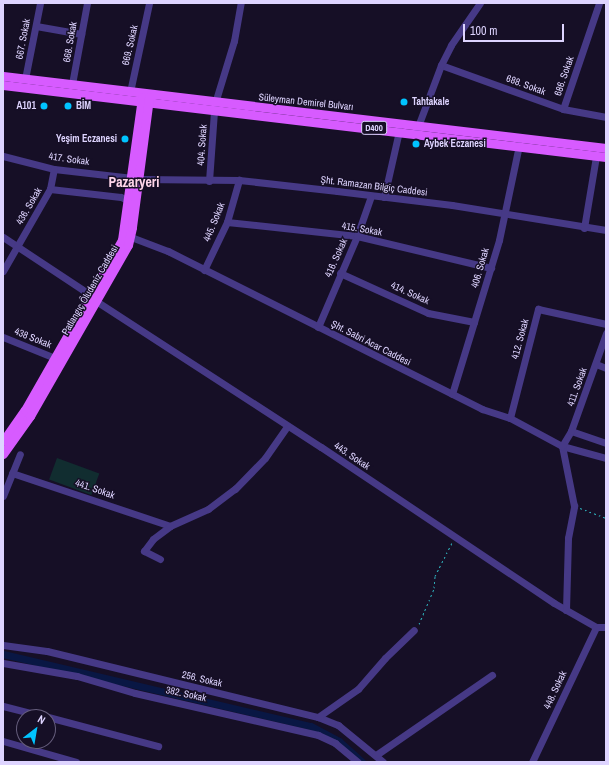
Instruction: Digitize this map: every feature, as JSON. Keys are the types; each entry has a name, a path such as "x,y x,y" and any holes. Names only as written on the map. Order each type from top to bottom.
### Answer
{"main road":[{"name":"Süleyman Demirel Bulvarı","path":"3,76 130,92 145,99"},
{"name":"Süleyman Demirel Bulvarı","path":"3,85 606,148"},
{"name":"Patlangıç Öludeniz Caddesi","path":"3,441 22,415 55,358 124,252 130,237 135,178 145,99"},
{"name":"Süleyman Demirel Bulvarı","path":"215,107 399,131 417,129 606,157"},
{"name":"Patlangıç Öludeniz Caddesi","path":"3,454 30,416 93,299 122,240 135,178"}],"street":[{"name":"667. Sokak","path":"25,79 40,3"},
{"name":"668. Sokak","path":"72,84 87,3"},
{"name":"669. Sokak","path":"130,92 149,3"},
{"name":"404. Sokak","path":"209,181 215,107 234,41 241,3"},
{"path":"417,129 441,65 451,44 480,3"},
{"name":"686. Sokak","path":"563,109 599,3"},
{"path":"36,26 81,34"},
{"name":"688. Sokak","path":"441,65 563,109 606,117"},
{"path":"384,197 399,131"},
{"name":"406. Sokak","path":"452,394 491,268 506,213 519,145"},
{"name":"417. Sokak","path":"3,156 54,168 135,178"},
{"path":"584,228 596,156"},
{"name":"436. Sokak","path":"3,271 50,189 54,168"},
{"name":"Şht. Ramazan Bilgiç Caddesi","path":"135,178 209,181 239,180 506,213 584,228 606,230"},
{"name":"445. Sokak","path":"204,270 227,222 239,180"},
{"path":"50,189 121,198 129,201"},
{"name":"416. Sokak","path":"318,327 357,236 370,196"},
{"name":"415. Sokak","path":"227,222 357,236 491,268"},
{"name":"443. Sokak","path":"3,236 93,299 566,610 596,627"},
{"name":"Şht. Sabri Acar Caddesi","path":"130,237 168,251 482,409 510,418 562,446 606,458"},
{"name":"414. Sokak","path":"340,273 428,313 474,322"},
{"name":"412. Sokak","path":"510,418 538,309 606,324"},
{"name":"411. Sokak","path":"562,446 571,431 606,333"},
{"name":"438 Sokak","path":"3,337 55,358"},
{"path":"596,364 606,368"},
{"path":"160,559 144,551 153,539 170,526 208,509 235,489 265,458 287,426"},
{"path":"571,431 606,443"},
{"path":"562,446 574,506 568,538 566,610"},
{"path":"3,493 20,454"},
{"name":"441. Sokak","path":"12,473 170,526"},
{"path":"596,627 606,627"},
{"name":"448. Sokak","path":"532,762 596,627"},
{"path":"318,717 358,689 385,658 414,630"},
{"name":"256. Sokak","path":"3,645 47,651 318,717 338,725 383,762"},
{"name":"382. Sokak","path":"3,662 78,676 135,693 318,735 335,743 358,762"},
{"path":"376,755 492,675"},
{"path":"3,706 16,709"},
{"path":"56,719 158,746"},
{"path":"3,741 76,762"}],"path":[{"path":"574,506 606,518"},
{"path":"414,630 420,624 434,588 435,576 442,558 456,538"}],"green space":[{"path":"57,458 99,473 91,495 49,480"}],"waterway":[{"path":"3,654 311,726 339,741 362,762"}],"place":[{"name":"Tahtakale","path":"404,102"},
{"name":"A101","path":"44,106"},
{"name":"BİM","path":"68,106"},
{"name":"Yeşim Eczanesi","path":"125,139"},
{"name":"Aybek Eczanesi","path":"416,144"}],"district":[{"name":"Pazaryeri","path":"134,182"}]}
